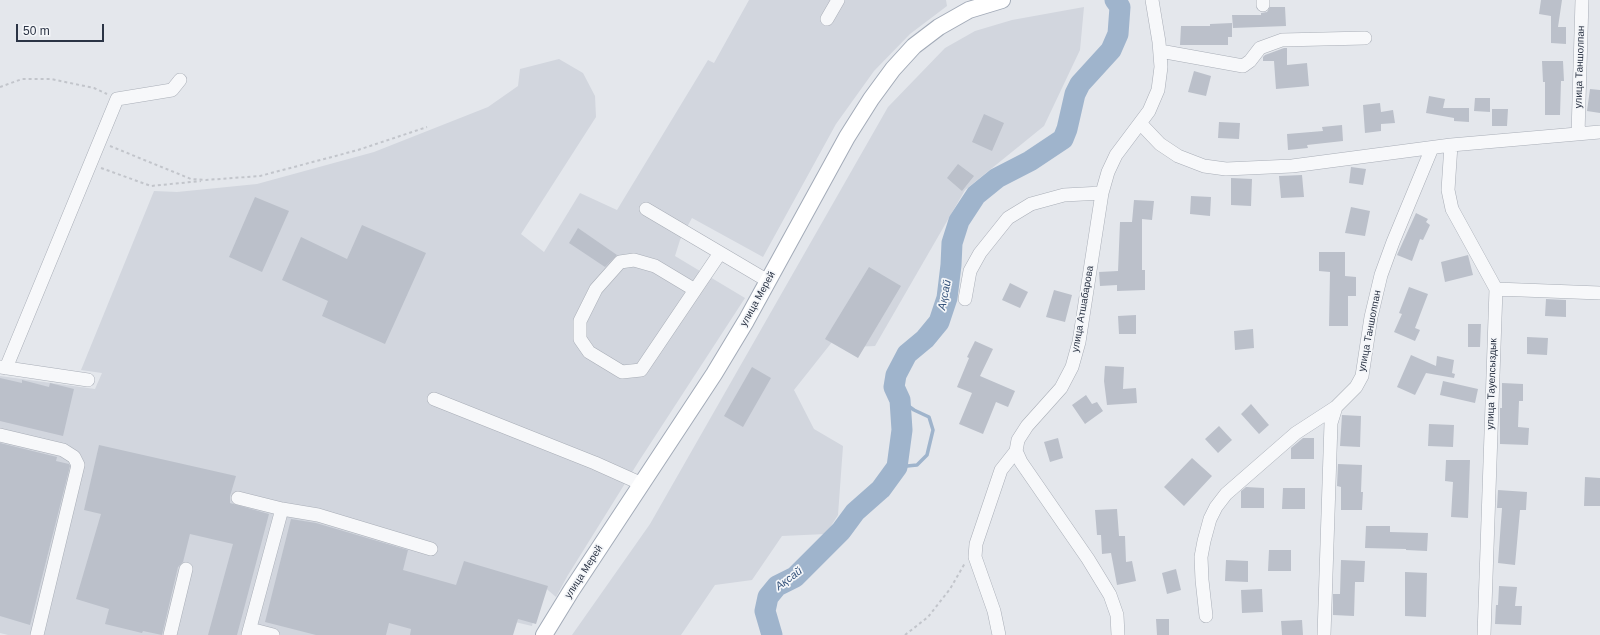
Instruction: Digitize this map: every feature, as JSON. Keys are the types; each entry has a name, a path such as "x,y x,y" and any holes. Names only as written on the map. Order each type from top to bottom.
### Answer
{"main road":[{"name":"улица Мерей","path":"544,635 571,591 714,374 768,282 847,137 871,99 893,69 914,46 967,5 1002,0"}],"street":[{"path":"827,19 838,0"},
{"name":"улица Атшабарова","path":"976,544 1001,470 1016,451 1018,440 1027,426 1061,388 1072,367 1079,342 1102,193 1108,172 1116,156 1149,111 1158,90 1161,67 1160,51 1152,0"},
{"name":"улица Таншолпан","path":"1578,134 1582,0"},
{"path":"1160,51 1243,66 1250,61 1260,48 1282,40 1365,38"},
{"path":"88,380 3,368 117,99 172,90 180,80"},
{"path":"1140,123 1160,144 1178,156 1204,166 1226,169 1292,166 1451,145 1600,132"},
{"path":"1451,145 1448,190 1452,209 1496,289 1600,293"},
{"name":"улица Таншолпан","path":"1206,616 1202,580 1202,557 1204,541 1210,519 1216,507 1226,494 1296,433 1336,407 1356,387 1362,376 1371,317 1381,275 1432,148"},
{"path":"964,299 970,271 980,253 1008,218 1031,204 1064,195 1102,193"},
{"path":"646,209 768,282"},
{"path":"695,290 655,266 634,260 620,262 596,289 580,321 580,339 589,352 622,372 641,370 720,253"},
{"name":"улица Тауелсыздык","path":"1484,635 1496,289"},
{"path":"434,399 595,463 642,484"},
{"path":"1324,635 1331,423 1336,407"},
{"path":"0,435 63,450 74,457 78,465 37,635"},
{"path":"1016,451 1088,559 1110,595 1117,615 1118,635"},
{"path":"238,498 282,509 318,515 431,549"},
{"path":"272,635 249,632 282,509"},
{"path":"976,544 975,557 994,611 999,635"},
{"path":"170,635 186,569"}],"path":[{"path":"0,86 22,79 51,79 94,88 117,99"},
{"path":"90,164 151,186 260,176 358,150 427,127"},
{"path":"99,142 191,179 206,180"},
{"path":"905,635 928,617 950,589 976,544"}],"shaded area":[{"path":"749,0 946,0 947,6 910,34 874,71 836,124 763,257 692,218 680,240 675,256 745,298 639,461 568,575 556,597 542,585 532,626 515,622 511,635 8,635 0,633 0,376 95,389 102,373 81,370 154,191 177,192 257,184 374,152 488,107 518,86 520,69 559,59 583,73 595,96 596,117 521,234 544,252 580,193 617,210 708,60 714,63"},
{"path":"1084,7 1080,50 1044,126 965,190 875,346 852,347 836,337 794,390 814,429 843,446 838,515 826,534 782,536 752,580 715,585 681,635 572,635 650,524 888,107 945,48 975,31 1012,20"}],"building":[{"path":"1541,0 1562,0 1558,27 1566,27 1566,44 1551,43 1551,16 1539,14"},
{"path":"1270,7 1285,7 1286,26 1233,28 1232,15 1261,15 1261,13 1267,12"},
{"path":"1232,23 1232,37 1228,37 1228,45 1180,45 1181,26 1210,26 1210,24"},
{"path":"1287,48 1287,65 1307,63 1309,86 1276,89 1274,61 1263,61 1263,57"},
{"path":"1542,61 1563,61 1564,81 1561,81 1560,115 1545,115 1545,82 1543,82"},
{"path":"1194,71 1211,76 1206,96 1188,92"},
{"path":"1590,89 1600,90 1600,113 1587,111"},
{"path":"1429,96 1445,99 1443,108 1469,108 1469,122 1454,121 1454,118 1426,113"},
{"path":"1475,98 1490,98 1490,112 1474,111"},
{"path":"1380,103 1381,112 1393,110 1395,123 1381,124 1381,131 1365,133 1363,105"},
{"path":"1492,109 1508,109 1507,126 1492,126"},
{"path":"984,114 1004,123 992,151 972,142"},
{"path":"1219,122 1240,123 1239,139 1218,138"},
{"path":"1342,125 1343,141 1307,145 1308,148 1288,150 1287,134 1323,131 1322,127"},
{"path":"958,164 974,176 962,191 947,178"},
{"path":"1351,167 1366,169 1363,185 1349,183"},
{"path":"1302,175 1304,197 1281,198 1279,176"},
{"path":"1231,178 1252,179 1251,206 1231,205"},
{"path":"1191,196 1211,197 1210,216 1190,214"},
{"path":"255,197 289,211 262,272 229,257"},
{"path":"1134,200 1154,201 1152,220 1142,219 1142,270 1145,270 1145,290 1117,291 1117,285 1100,286 1099,272 1118,271 1120,222 1132,222"},
{"path":"1351,207 1370,211 1365,236 1345,233"},
{"path":"1416,213 1428,219 1426,222 1430,225 1423,240 1420,239 1412,261 1397,255"},
{"path":"362,225 426,253 385,344 322,316 328,301 282,280 301,237 347,259"},
{"path":"578,228 617,255 605,267 569,243"},
{"path":"1319,252 1345,252 1345,276 1356,277 1356,296 1348,296 1348,326 1329,326 1330,272 1319,271"},
{"path":"1468,255 1473,275 1445,282 1441,262"},
{"path":"869,267 901,286 858,358 825,339"},
{"path":"1010,283 1028,292 1020,308 1002,300"},
{"path":"1409,287 1428,294 1415,328 1420,330 1415,341 1394,332 1402,314 1399,313"},
{"path":"1054,290 1072,295 1065,322 1046,317"},
{"path":"1546,299 1566,300 1566,317 1545,316"},
{"path":"1136,315 1136,334 1119,334 1118,316"},
{"path":"1468,324 1481,324 1480,347 1468,347"},
{"path":"1253,329 1254,348 1235,350 1234,331"},
{"path":"1527,337 1548,338 1547,355 1527,354"},
{"path":"975,341 993,349 980,376 1015,391 1008,407 996,402 983,434 959,424 972,393 957,387 969,358 967,357"},
{"path":"1411,355 1436,366 1437,356 1454,360 1452,373 1455,374 1454,378 1426,373 1415,395 1397,387"},
{"path":"1105,366 1124,367 1123,389 1136,388 1137,403 1107,405 1104,381"},
{"path":"752,367 771,378 743,427 724,416"},
{"path":"0,378 22,383 22,380 49,387 50,383 74,389 63,436 0,421"},
{"path":"1443,381 1478,389 1475,403 1440,395"},
{"path":"1502,383 1523,384 1523,401 1519,401 1518,427 1529,428 1528,445 1500,444"},
{"path":"1086,395 1092,404 1097,402 1103,411 1085,424 1072,405"},
{"path":"1251,404 1269,425 1259,434 1241,414"},
{"path":"1342,415 1361,416 1360,447 1340,446"},
{"path":"1429,424 1454,425 1453,447 1428,446"},
{"path":"1219,426 1232,440 1218,453 1205,439"},
{"path":"1058,438 1063,458 1050,462 1044,442"},
{"path":"1303,438 1314,438 1314,459 1291,459 1291,448"},
{"path":"0,443 57,457 56,461 69,464 70,466 30,625 0,616"},
{"path":"99,445 236,476 230,496 230,503 269,514 237,635 208,635 233,544 190,534 183,562 178,567 162,635 143,631 142,633 105,624 109,609 76,599 101,514 84,510"},
{"path":"1192,458 1212,476 1184,506 1164,487"},
{"path":"1446,460 1470,460 1468,518 1451,517 1453,482 1445,481"},
{"path":"1338,464 1362,465 1362,510 1341,510 1341,487 1337,486"},
{"path":"1585,477 1600,478 1600,506 1584,506"},
{"path":"1246,487 1264,488 1264,508 1241,508 1241,491"},
{"path":"1283,488 1305,488 1305,509 1282,509"},
{"path":"1498,490 1527,492 1526,510 1520,510 1515,565 1498,563 1502,508 1497,508"},
{"path":"1117,509 1119,536 1125,536 1126,562 1132,561 1136,581 1117,585 1111,553 1102,554 1101,535 1097,535 1095,510"},
{"path":"291,519 316,523 408,550 403,570 456,585 464,561 548,586 536,624 518,619 513,635 410,635 411,629 389,623 386,635 316,635 265,622"},
{"path":"1366,526 1390,526 1390,532 1428,533 1427,551 1365,548"},
{"path":"1269,550 1291,550 1291,571 1268,571"},
{"path":"1226,560 1248,561 1248,582 1225,581"},
{"path":"1341,560 1365,561 1364,582 1355,582 1354,616 1333,615 1333,594 1340,594"},
{"path":"1176,569 1181,590 1167,594 1162,573"},
{"path":"1405,572 1427,573 1426,617 1405,616"},
{"path":"1499,586 1517,587 1515,606 1522,606 1521,625 1495,624"},
{"path":"1262,589 1263,612 1242,613 1241,590"},
{"path":"1156,619 1169,619 1169,635 1157,635"},
{"path":"1302,620 1303,635 1282,635 1281,621"}],"waterway":[{"name":"Ақсай","path":"772,635 765,611 768,597 777,586 795,577 841,531 855,512 881,489 897,467 902,430 900,400 894,387 896,375 907,354 925,339 939,322 947,298 952,243 959,221 976,195 997,178 1030,161 1063,139 1067,129 1075,94 1080,84 1111,50 1118,34 1120,7 1115,0"},
{"path":"897,467 917,465 927,455 933,430 929,417 914,410 900,400"}]}
